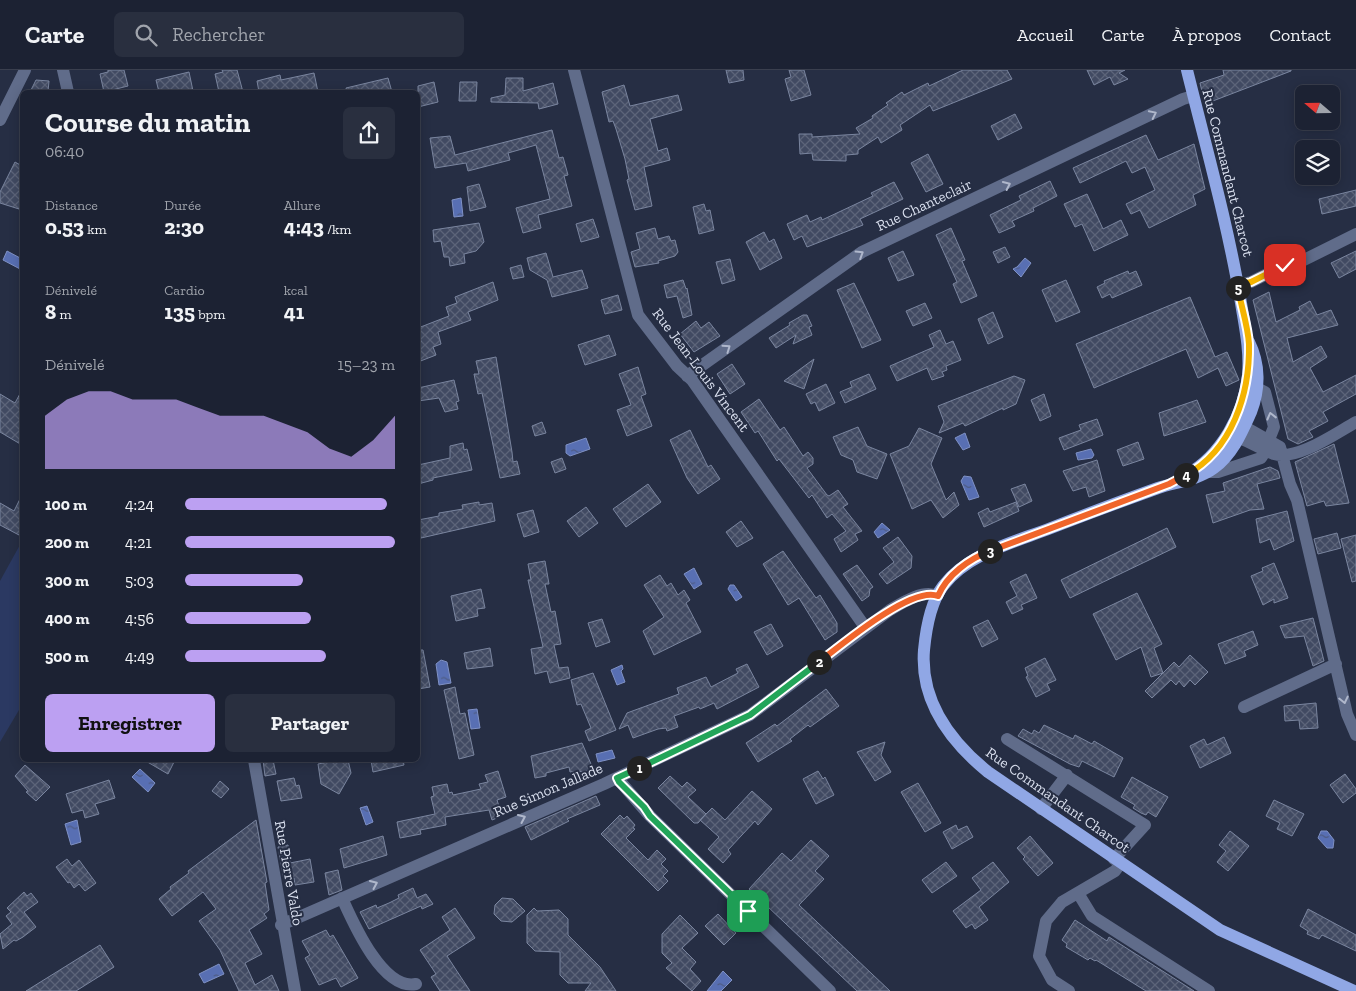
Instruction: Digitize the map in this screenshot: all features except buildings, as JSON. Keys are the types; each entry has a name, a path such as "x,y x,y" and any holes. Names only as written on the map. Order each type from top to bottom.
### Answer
{"main road":[{"name":"Rue Commandant Charcot","path":"1187,70 1238,285 1249,342 1254,354 1257,388 1221,463 1208,472 1169,484 986,553 961,568 943,585 928,620 924,657 926,681 936,710 950,736 968,756 1041,809 1220,930 1354,991"},
{"name":"Rue Commandant Charcot","path":"1169,484 1203,464 1239,427 1242,399 1247,381 1249,342"}],"street":[{"path":"0,120 26,70"},
{"path":"63,70 68,90"},
{"name":"Rue Jean-Louis Vincent","path":"574,70 638,315 687,376 865,628"},
{"name":"Rue Chanteclair","path":"687,376 862,252 1183,99 1193,96"},
{"path":"1238,285 1251,282 1285,265 1300,262 1356,234"},
{"name":"Rue Commandant Charcot","path":"1208,472 1218,472 1261,458 1268,445 1274,426 1265,392 1257,388"},
{"path":"1283,456 1300,452 1356,422"},
{"path":"1239,427 1283,456 1290,484 1297,500 1347,714 1356,735"},
{"name":"Rue Simon Jallade","path":"281,925 617,778 750,715 865,628 910,599 933,594 938,596"},
{"path":"1244,708 1336,664"},
{"path":"1007,739 1145,825 1118,861 1115,871 1062,902 1046,921 1039,956 1052,980 1069,991"},
{"name":"Rue Pierre Valdo","path":"254,762 285,947 292,966 294,991"},
{"path":"1041,809 1067,775"},
{"path":"617,778 650,816 830,991"},
{"path":"1078,893 1092,916 1210,991"},
{"path":"342,898 362,944 386,979 400,987 410,987 416,984"}],"shaded area":[{"path":"20,545 20,708 0,742 0,581"}],"water":[{"path":"461,198 463,216 454,217 452,200"},
{"path":"7,251 20,258 20,269 3,260"},
{"path":"1025,258 1031,263 1021,277 1013,269"},
{"path":"965,433 970,447 963,450 955,438"},
{"path":"586,438 590,449 570,456 566,453 566,445"},
{"path":"1091,449 1094,455 1092,458 1078,460 1076,453"},
{"path":"964,476 971,477 979,497 969,500 961,481"},
{"path":"882,523 890,530 878,538 874,532"},
{"path":"694,568 702,584 694,589 684,574"},
{"path":"730,585 734,585 742,597 736,601 728,589"},
{"path":"441,660 447,662 451,683 439,685 436,664"},
{"path":"622,665 623,669 621,671 625,682 617,685 611,670"},
{"path":"477,709 480,728 471,729 468,710"},
{"path":"612,750 615,758 598,762 596,754"},
{"path":"140,769 155,783 148,792 132,777"},
{"path":"367,806 373,822 366,825 360,808"},
{"path":"77,820 81,842 71,845 65,824"},
{"path":"1321,831 1327,831 1334,840 1333,848 1327,848 1318,838"},
{"path":"219,964 224,974 204,983 199,974"},
{"path":"723,971 732,980 721,991 707,991"}],"route":[{"path":"748,911 650,816 617,778 750,715 855,634 890,610 912,598 933,594 938,596 943,585 961,568 986,553 1169,484 1203,464 1222,444 1234,421 1247,381 1249,342 1242,314 1238,285 1251,282 1285,265"}]}
